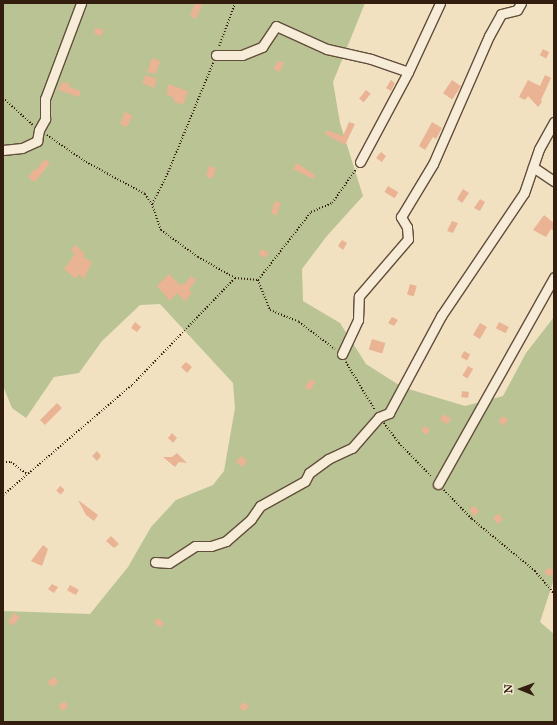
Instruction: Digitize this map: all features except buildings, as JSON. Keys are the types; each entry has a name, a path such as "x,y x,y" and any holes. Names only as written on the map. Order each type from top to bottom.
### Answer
{"street":[{"path":"3,150 22,148 37,141 39,130 45,119 45,98 81,3"},
{"path":"360,162 408,72 440,3"},
{"path":"342,354 358,320 359,296 408,239 407,227 401,217 433,164 489,36 501,14 517,10 521,3"},
{"path":"216,55 242,55 262,48 276,26 328,49 371,60 408,72"},
{"path":"155,562 169,563 195,546 211,546 226,541 250,519 260,506 305,481 309,473 328,459 352,448 379,417 389,413 440,316 474,263 524,193 539,149 554,122"},
{"path":"533,167 554,181"},
{"path":"438,484 554,277"}],"path":[{"path":"152,204 168,172 216,55 235,3"},
{"path":"3,98 39,130 86,162 145,194 152,204 161,230 198,257 235,278 258,280"},
{"path":"258,280 311,212 332,203 360,162"},
{"path":"3,495 132,385 235,278"},
{"path":"258,280 270,310 299,322 342,354 379,417 399,444 472,519 535,571 554,594"},
{"path":"3,462 11,462 28,475"}],"green space":[{"path":"3,3 365,3 333,82 340,123 363,196 326,237 302,269 303,301 340,323 366,364 402,387 465,406 503,396 526,353 554,317 554,579 540,622 554,634 554,722 3,722 3,611 90,614 128,567 151,527 176,500 213,485 224,471 235,408 233,383 160,304 140,305 102,341 79,373 54,377 26,418 12,408 3,386"}]}
